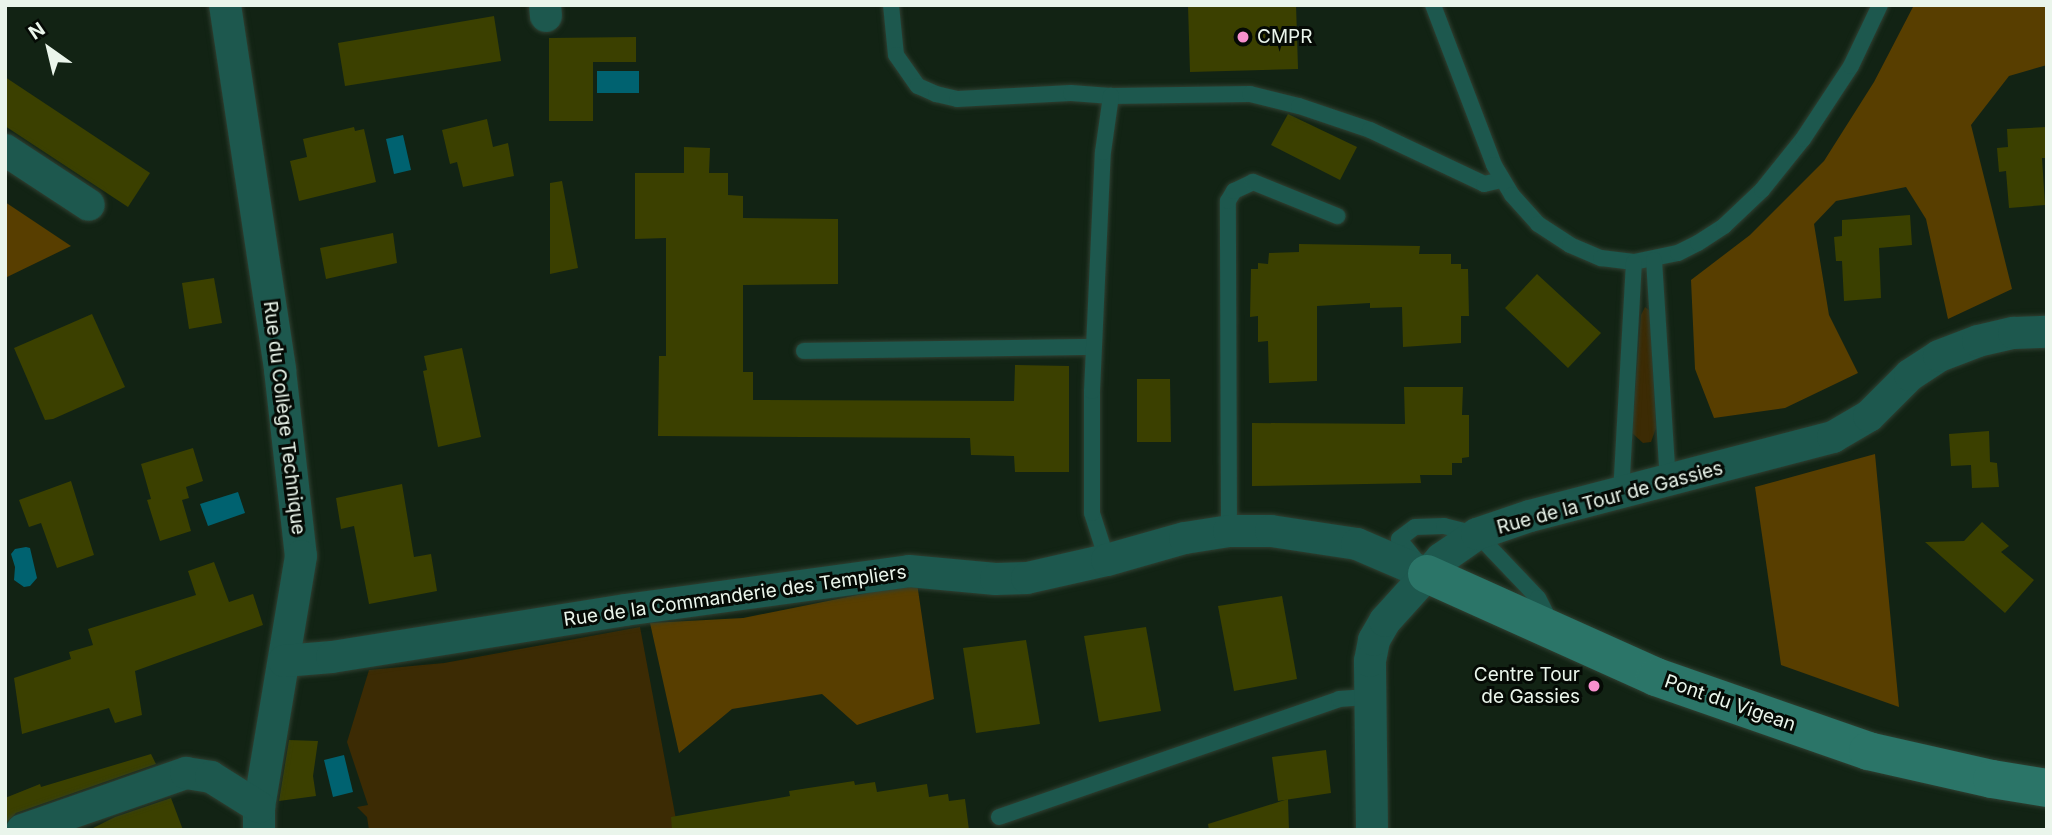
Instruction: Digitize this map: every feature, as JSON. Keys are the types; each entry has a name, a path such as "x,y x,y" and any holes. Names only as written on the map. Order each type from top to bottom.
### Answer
{"street":[{"name":"Rue du Collège Technique","path":"225,5 280,370 301,556 259,818"},
{"path":"5,150 89,205"},
{"name":"Rue de la Tour de Gassies","path":"1372,830 1370,661 1374,640 1385,621 1441,559 1477,534 1530,516 1833,437 1869,416 1910,375 1939,356 1978,341 2014,333 2047,332"},
{"name":"Rue de la Commanderie des Templiers","path":"284,661 332,657 625,610 909,571 996,579 1027,578 1107,560 1163,543 1229,531 1271,531 1357,544 1427,574"},
{"name":"Pont du Vigean","path":"1427,574 1656,677 1868,751 1992,779 2047,788"},
{"path":"22,830 186,773 211,777 259,818"}],"lane":[{"path":"891,5 896,55 918,86 936,94 957,99 1071,93 1111,96 1250,94 1299,106 1370,130 1484,184 1502,180"},
{"path":"1433,5 1502,180 1512,195 1538,224 1570,245 1601,258 1634,262 1678,253 1724,226 1762,190 1803,139 1851,66 1880,5"},
{"path":"1107,560 1092,513 1094,347 1103,152 1111,96"},
{"path":"1229,531 1228,201 1234,191 1253,182 1337,216"},
{"path":"1654,260 1668,482"},
{"path":"1621,494 1634,262"},
{"path":"804,351 1094,347"},
{"path":"1427,574 1399,539 1415,527 1444,526 1477,534 1538,598 1555,632"},
{"path":"999,817 1339,699 1370,697"}],"shaded area":[{"path":"1914,5 2047,5 2047,65 2009,76 1971,125 2012,289 1948,319 1926,219 1906,187 1836,201 1814,224 1829,315 1858,373 1785,408 1714,418 1695,369 1691,280 1750,235 1824,161 1874,82"},
{"path":"5,202 71,246 5,278"},
{"path":"1645,307 1650,311 1656,428 1651,442 1643,443 1632,433 1641,315"},
{"path":"1875,454 1899,707 1781,665 1755,487"},
{"path":"917,583 934,699 857,725 822,694 732,709 679,753 650,623 743,618"},
{"path":"640,627 678,830 369,830 367,817 357,807 368,805 347,742 369,670 444,663"}],"water":[{"path":"597,71 639,71 639,93 597,93"},
{"path":"403,135 411,170 394,174 386,139"},
{"path":"238,492 245,513 208,526 200,504"},
{"path":"30,548 37,578 30,586 24,587 14,580 15,567 11,554 15,549"},
{"path":"344,755 353,792 333,797 324,760"}],"building":[{"name":"CMPR","path":"1188,5 1296,5 1298,69 1190,72"},
{"path":"494,16 501,61 345,86 338,43"},
{"path":"636,37 636,62 593,62 593,121 549,121 549,38"},
{"path":"5,77 150,173 128,207 5,126"},
{"path":"1288,114 1357,147 1340,180 1271,145"},
{"path":"487,119 493,147 508,143 514,176 463,187 457,162 450,164 442,130"},
{"path":"354,127 355,131 364,129 376,182 299,201 290,161 307,157 303,139"},
{"path":"2047,127 2047,158 2042,158 2045,205 2009,208 2006,171 1999,172 1997,148 2008,147 2007,129"},
{"path":"684,147 710,148 709,173 728,173 728,195 743,196 743,218 838,219 838,284 743,285 743,372 753,372 753,400 1014,401 1015,365 1069,366 1069,472 1015,472 1014,456 971,455 970,438 658,436 659,356 666,356 666,238 635,239 635,173 684,173"},
{"path":"562,181 578,268 550,274 550,183"},
{"path":"1910,215 1912,245 1879,248 1881,298 1844,301 1842,261 1836,261 1834,237 1842,236 1842,220"},
{"path":"393,233 397,263 326,279 320,248"},
{"path":"1299,244 1420,246 1419,254 1451,254 1451,264 1461,264 1461,269 1468,269 1469,316 1461,316 1461,343 1403,347 1402,307 1370,308 1370,303 1317,306 1317,381 1269,383 1268,341 1258,342 1258,316 1250,317 1251,269 1258,269 1258,263 1268,264 1269,253 1299,252"},
{"path":"1537,274 1601,333 1568,368 1505,308"},
{"path":"214,278 222,323 189,329 182,283"},
{"path":"92,314 125,387 53,419 45,420 14,348"},
{"path":"462,348 481,437 438,447 423,371 427,370 424,356"},
{"path":"1137,379 1170,379 1171,442 1137,442"},
{"path":"1404,387 1463,387 1462,415 1469,415 1469,457 1462,458 1462,463 1452,463 1452,475 1420,475 1421,483 1252,486 1252,423 1405,424"},
{"path":"1989,431 1990,462 1997,463 1999,487 1972,488 1971,465 1951,466 1949,434"},
{"path":"193,448 203,481 186,487 189,498 182,500 191,531 160,541 147,500 151,499 141,464"},
{"path":"71,481 94,555 57,568 41,523 29,527 19,500"},
{"path":"402,484 414,557 431,554 437,591 369,604 354,526 341,529 336,498"},
{"path":"1982,522 2009,546 2001,552 2034,580 2005,613 1925,542 1964,541"},
{"path":"214,562 229,602 253,594 263,625 135,671 142,715 115,723 109,708 22,734 14,678 71,659 69,652 93,645 88,629 196,595 188,571"},
{"path":"1282,596 1297,679 1234,691 1218,606"},
{"path":"1146,627 1161,711 1099,722 1084,636"},
{"path":"1026,640 1040,724 976,733 963,648"},
{"path":"289,740 318,741 313,776 316,796 279,801"},
{"path":"1326,750 1331,793 1278,801 1272,757"},
{"path":"151,754 156,764 16,813 5,824 5,798 40,784 41,787"},
{"path":"854,781 855,785 875,782 877,792 927,784 929,797 948,794 949,801 965,799 969,830 672,830 671,817 790,796 789,791"},
{"path":"171,798 183,830 89,830 115,817"},
{"path":"1288,799 1289,830 1209,830 1208,824"}],"place":[{"name":"CMPR","path":"1243,37"},
{"name":"Centre Tour de Gassies","path":"1594,686"}]}
